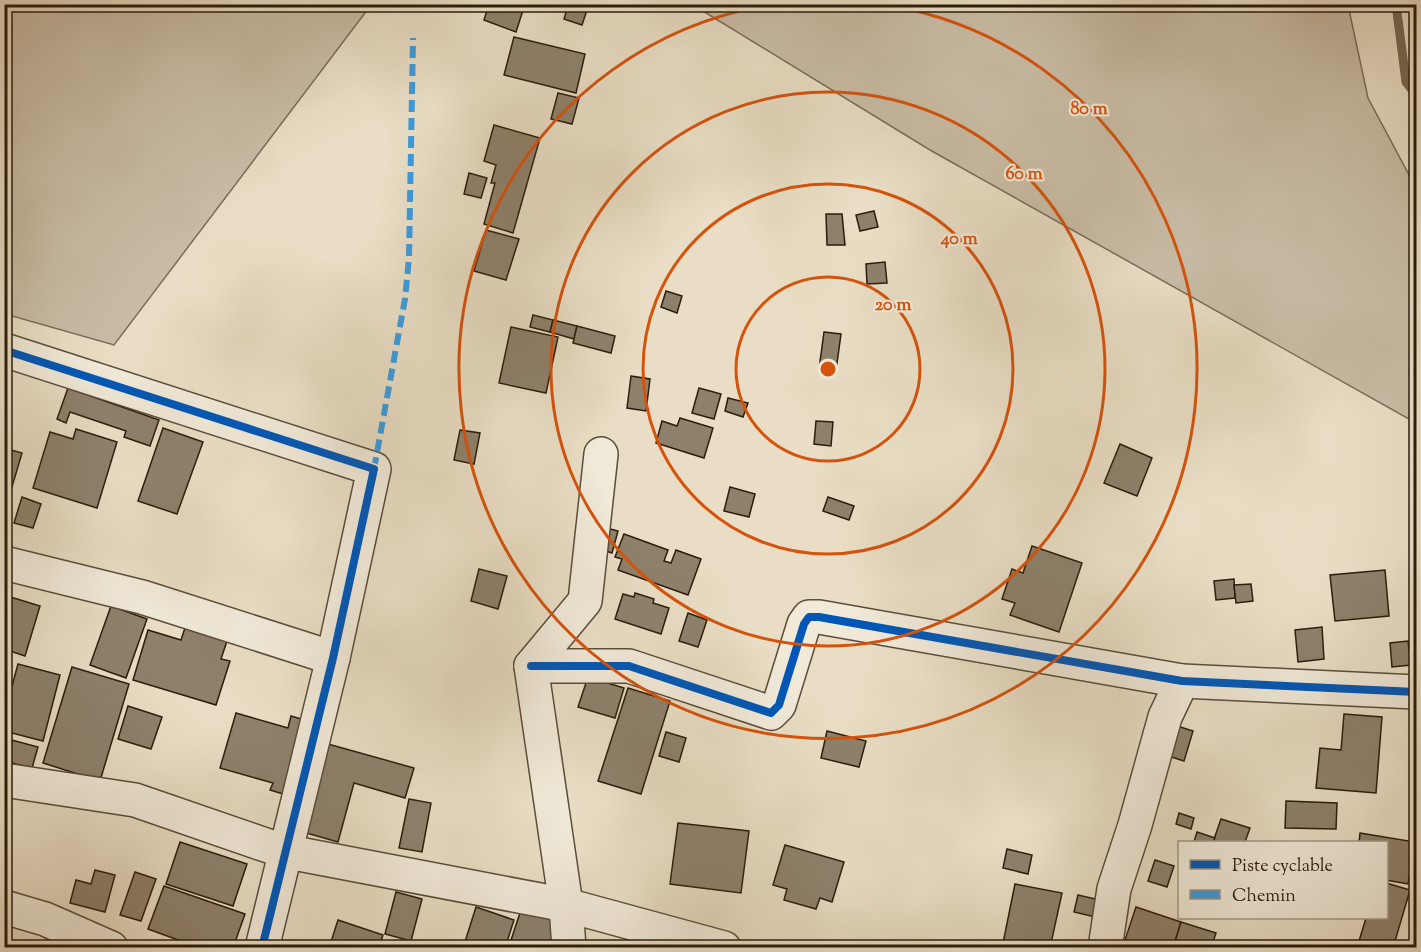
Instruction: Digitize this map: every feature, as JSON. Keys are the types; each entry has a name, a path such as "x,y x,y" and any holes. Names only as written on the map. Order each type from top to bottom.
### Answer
{"street":[{"path":"4,350 374,470 333,658 283,851 262,948"},
{"path":"569,948 566,905 531,666 585,601 601,454"},
{"path":"4,563 142,597 333,658"},
{"path":"531,666 629,666 771,713 779,705 804,624 809,617 819,617 1182,681 1416,692"},
{"path":"1105,948 1114,889 1135,825 1165,717 1182,681"},
{"path":"4,780 135,800 283,851 566,905 724,948"},
{"path":"4,907 45,918 111,948"}],"shaded area":[{"path":"4,5 371,5 114,345 5,314"},
{"path":"693,5 1348,5 1368,98 1416,188 1416,423 930,150"}],"building":[{"path":"489,4 525,4 516,32 484,20"},
{"path":"551,4 589,4 582,25 564,19 567,9"},
{"path":"514,37 585,54 576,93 504,75"},
{"path":"558,93 579,98 572,124 551,119"},
{"path":"494,125 540,138 513,233 484,224 495,183 491,183 496,165 484,161"},
{"path":"469,173 487,178 481,198 464,194"},
{"path":"874,211 878,227 860,231 856,215"},
{"path":"826,214 842,214 845,245 827,245"},
{"path":"486,230 519,239 506,280 474,271"},
{"path":"885,262 887,283 867,284 866,264"},
{"path":"666,291 682,296 677,313 661,307"},
{"path":"533,315 553,320 550,332 530,327"},
{"path":"553,320 577,326 574,339 550,332"},
{"path":"577,326 615,336 611,353 573,343"},
{"path":"511,327 558,337 546,393 499,383"},
{"path":"824,332 841,334 836,371 819,369"},
{"path":"631,376 650,379 646,411 627,408"},
{"path":"68,388 159,420 150,446 124,437 126,431 70,412 66,423 57,419"},
{"path":"699,388 721,394 714,419 692,413"},
{"path":"728,398 748,403 743,417 725,411"},
{"path":"680,418 713,428 704,458 656,443 662,421 677,426"},
{"path":"816,421 833,422 831,446 814,444"},
{"path":"163,428 203,442 177,514 138,501"},
{"path":"76,429 117,442 97,508 33,488 50,432 73,439"},
{"path":"460,430 480,433 474,464 454,460"},
{"path":"1120,444 1152,458 1137,496 1104,483"},
{"path":"4,448 22,453 4,514"},
{"path":"730,487 755,494 749,517 724,511"},
{"path":"1415,488 1416,521 1414,521"},
{"path":"22,497 41,504 33,528 14,523"},
{"path":"828,497 854,506 849,520 823,511"},
{"path":"603,527 618,531 612,553 597,548"},
{"path":"624,534 668,550 664,561 671,563 676,550 701,559 688,595 618,570 622,559 615,557"},
{"path":"1032,546 1082,563 1059,632 1010,615 1015,603 1002,599 1012,569 1023,573"},
{"path":"479,569 507,576 498,609 471,601"},
{"path":"1385,570 1389,616 1335,621 1330,575"},
{"path":"1234,579 1235,598 1216,600 1214,581"},
{"path":"1251,584 1253,601 1236,603 1234,585"},
{"path":"635,593 654,599 653,603 669,608 661,634 615,619 623,594 634,597"},
{"path":"4,595 40,606 25,656 4,649"},
{"path":"111,606 147,619 126,678 90,665"},
{"path":"688,613 707,620 698,647 679,641"},
{"path":"1322,627 1324,659 1298,662 1295,630"},
{"path":"185,628 227,641 221,659 230,661 216,705 133,680 148,630 181,640"},
{"path":"1408,641 1411,665 1392,667 1390,643"},
{"path":"18,664 60,675 43,741 4,731 4,715"},
{"path":"72,667 129,684 100,781 43,763"},
{"path":"588,677 624,688 615,718 578,707"},
{"path":"628,688 670,701 641,794 598,781"},
{"path":"128,706 162,717 151,749 118,739"},
{"path":"236,713 288,728 291,716 315,723 293,797 270,790 273,783 220,768"},
{"path":"1344,714 1382,717 1376,793 1316,788 1320,748 1341,750"},
{"path":"1174,725 1193,731 1184,761 1165,755"},
{"path":"827,731 866,741 859,767 821,758"},
{"path":"666,732 686,738 679,762 659,756"},
{"path":"4,738 38,747 32,768 4,761"},
{"path":"328,744 414,768 405,798 354,783 338,842 303,832"},
{"path":"409,799 431,803 422,852 399,848"},
{"path":"1286,801 1337,803 1336,829 1285,828"},
{"path":"1179,813 1194,818 1191,829 1176,824"},
{"path":"1221,819 1250,828 1245,841 1213,841"},
{"path":"678,823 749,831 741,893 670,884"},
{"path":"1197,832 1215,838 1214,841 1194,841"},
{"path":"1360,833 1415,842 1408,884 1388,880 1388,841 1359,841"},
{"path":"180,842 247,864 233,906 166,884"},
{"path":"785,845 844,862 832,902 820,898 816,909 784,900 787,889 773,885"},
{"path":"1007,849 1032,855 1028,874 1003,868"},
{"path":"1155,860 1174,866 1167,887 1148,881"},
{"path":"95,870 115,875 105,912 70,903 76,880 91,884"},
{"path":"135,872 156,879 141,921 120,915"},
{"path":"1015,884 1062,893 1050,948 1002,948"},
{"path":"1388,884 1410,890 1393,948 1380,948 1359,941 1366,919 1388,919"},
{"path":"164,886 245,914 233,948 200,948 148,929"},
{"path":"396,892 422,899 411,941 385,934"},
{"path":"1078,895 1104,901 1100,918 1074,912"},
{"path":"476,907 514,920 505,948 463,948"},
{"path":"1136,907 1181,922 1173,948 1135,948 1124,943"},
{"path":"521,910 563,923 555,948 536,948 511,940"},
{"path":"338,920 383,935 379,948 329,948"},
{"path":"1181,922 1216,933 1211,948 1173,948"}],"waterway":[{"path":"1396,4 1406,82 1416,95"}],"marked path":[{"path":"374,469 405,299 409,258 413,38"}],"cycle path":[{"path":"4,350 374,469 333,658 262,948"},
{"path":"531,666 629,666 771,713 779,705 804,624 809,617 819,617 1182,681 1416,692"}]}
